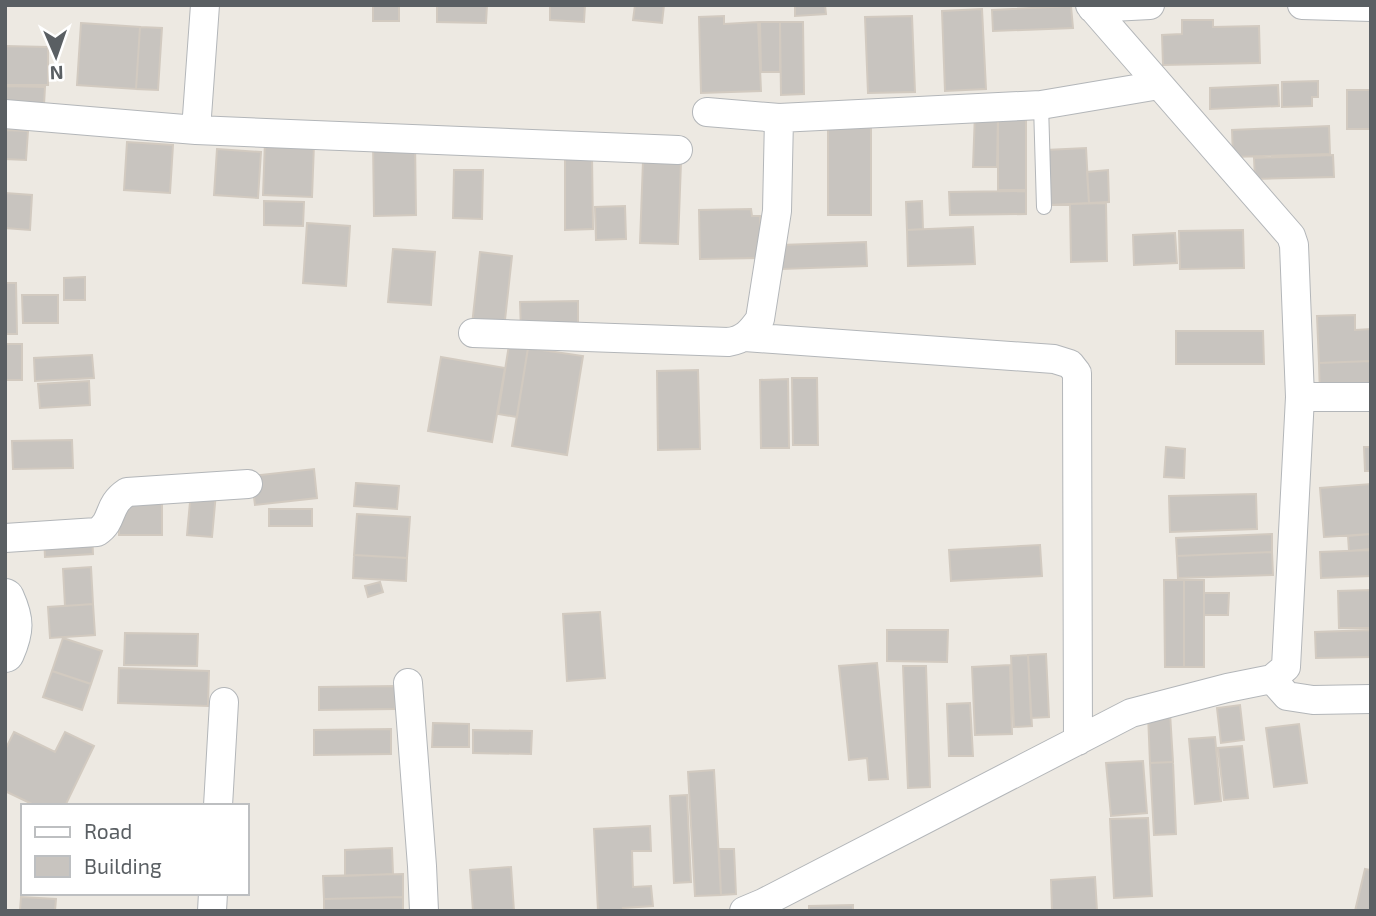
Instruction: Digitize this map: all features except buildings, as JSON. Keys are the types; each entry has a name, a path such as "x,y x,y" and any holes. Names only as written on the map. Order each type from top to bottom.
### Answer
{"main road":[{"path":"5,598 12,614 13,627 12,638 5,653"}],"street":[{"path":"196,130 205,5"},
{"path":"1091,7 1150,5"},
{"path":"1302,5 1371,7"},
{"path":"757,908 1131,713 1272,679 1286,667 1300,397 1294,245 1291,236 1091,7"},
{"path":"707,112 779,118 1041,105 1159,85"},
{"path":"5,114 196,130 678,150"},
{"path":"745,337 760,319 778,211 779,118"},
{"path":"472,333 728,342 745,337 1054,359 1070,364 1077,373 1078,741"},
{"path":"1300,397 1371,397"},
{"path":"5,538 97,531 106,526 115,502 127,492 247,484"},
{"path":"1272,679 1287,696 1313,700 1371,699"},
{"path":"408,683 424,911"},
{"path":"218,804 224,702"}],"lane":[{"path":"1041,105 1044,207"}]}
